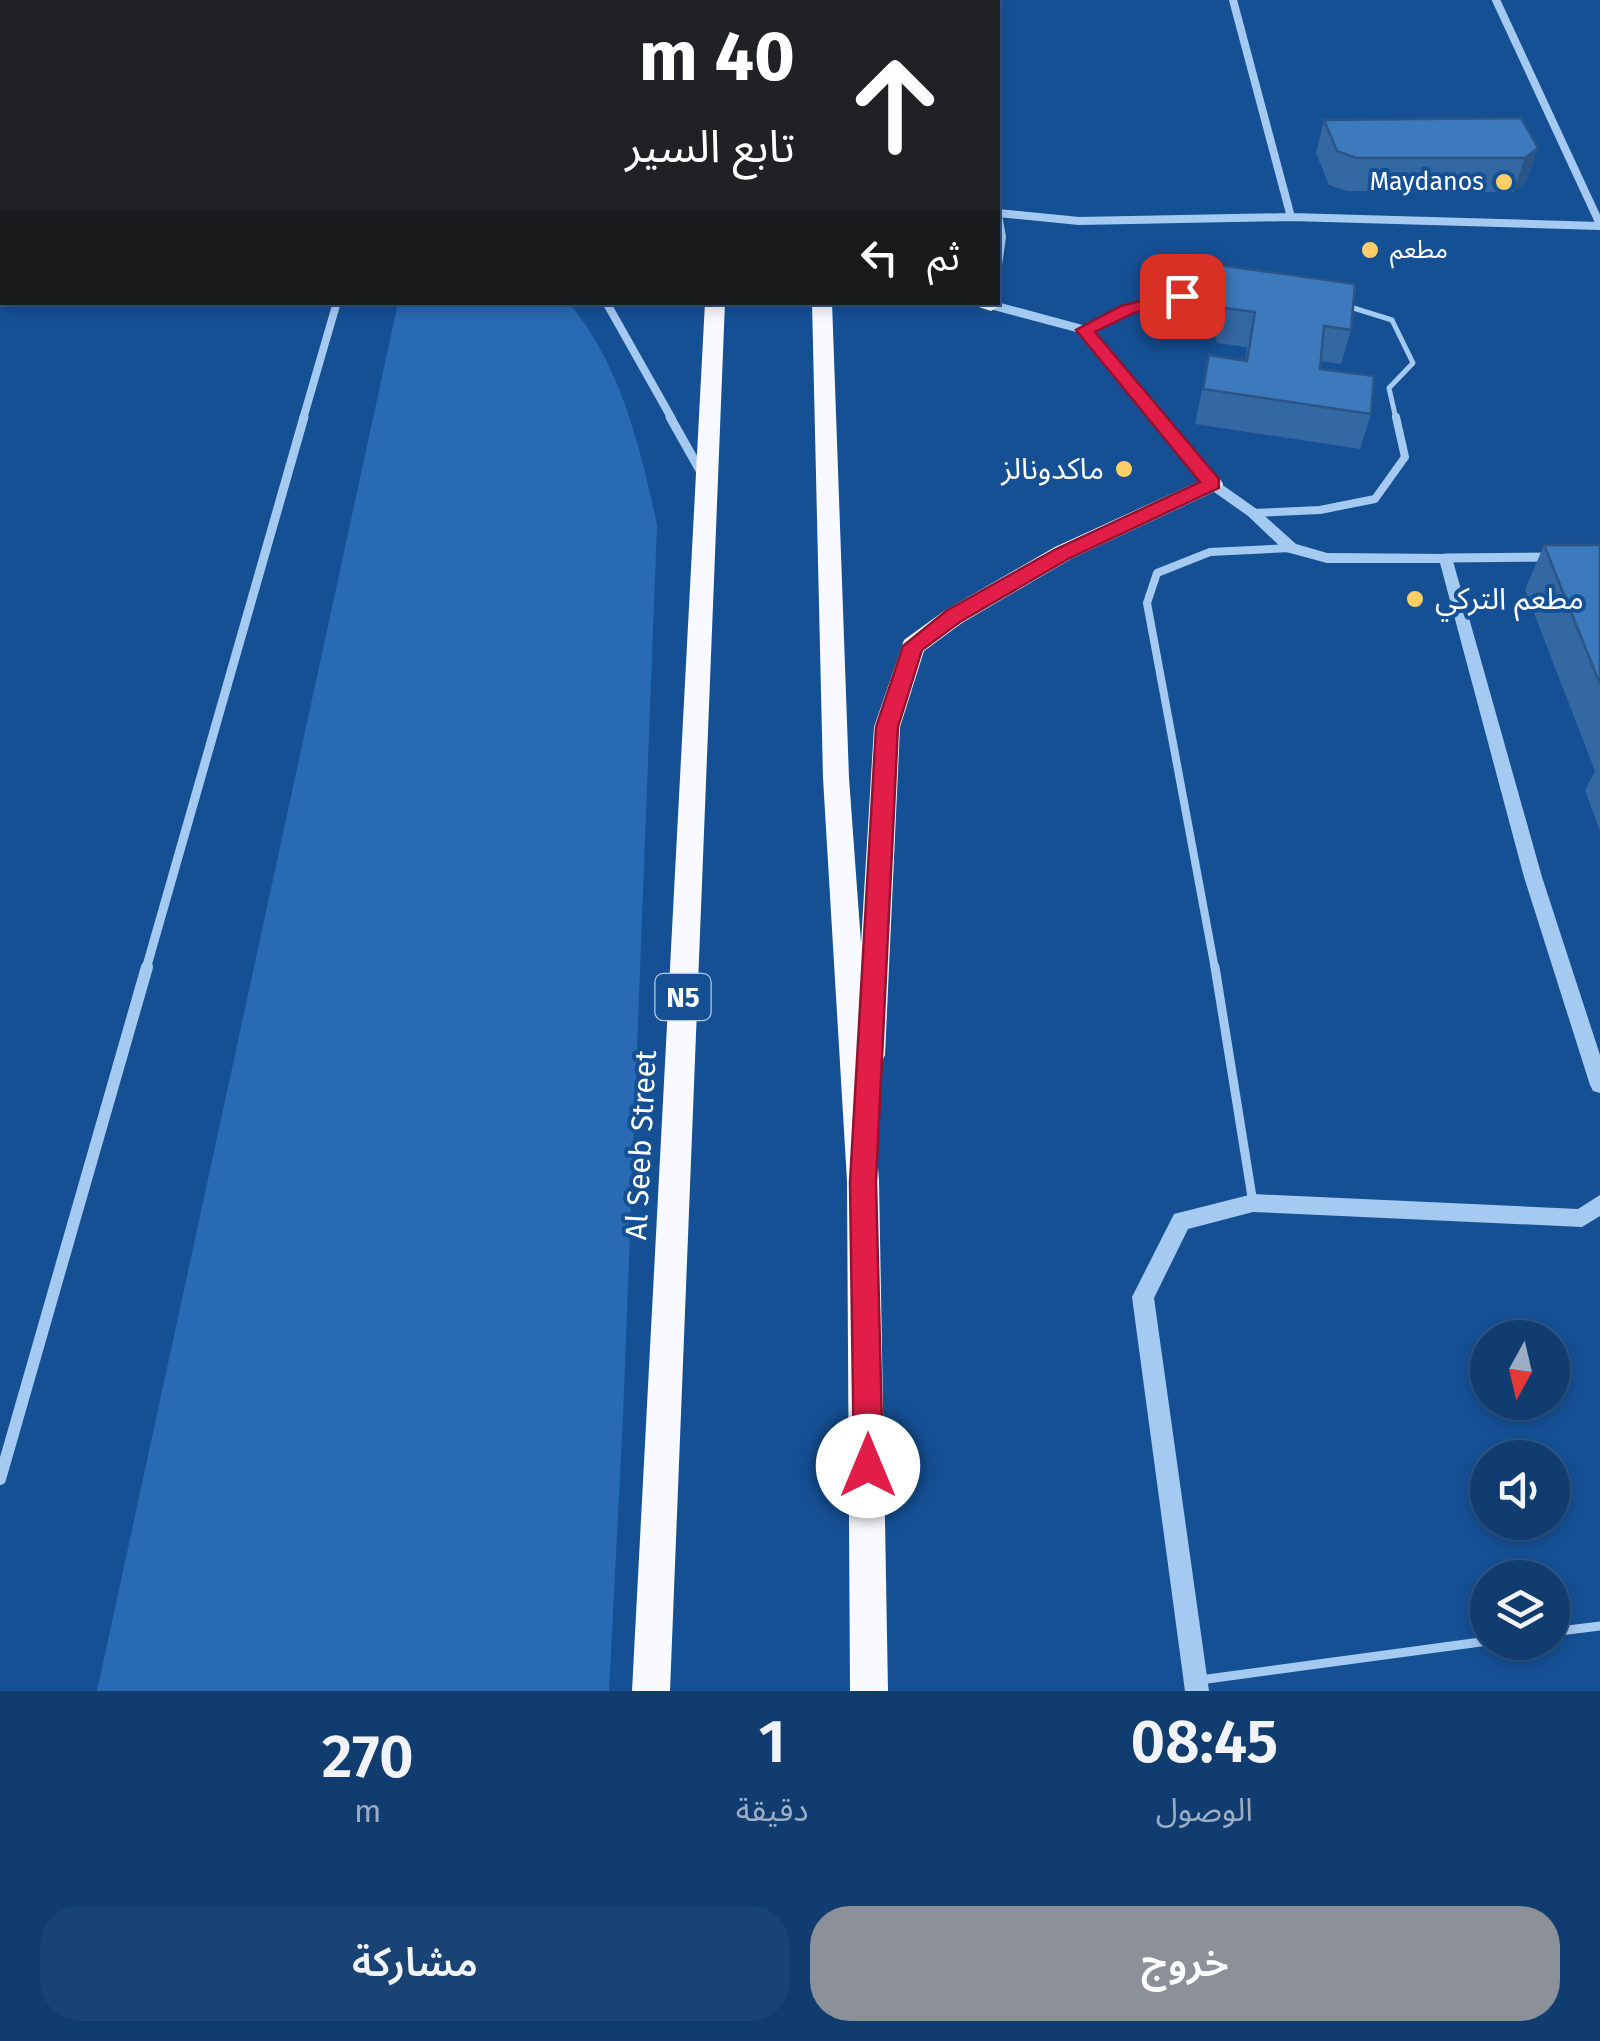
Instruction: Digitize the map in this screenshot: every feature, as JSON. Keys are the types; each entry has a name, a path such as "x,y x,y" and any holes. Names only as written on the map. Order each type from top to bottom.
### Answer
{"highway":[{"name":"Al Seeb Street","path":"650,1691 714,305"},
{"path":"822,305 836,778 863,1182 869,1691"},
{"path":"863,1182 887,727 913,646 953,616 1063,553 1212,484"}],"street":[{"path":"1234,0 1292,217"},
{"path":"1000,214 1079,221 1292,217 1600,225 1496,0"},
{"path":"1000,226 1000,251"},
{"path":"0,1479 335,305"},
{"path":"608,305 708,486"},
{"path":"989,305 1085,330 1212,484 1253,513 1290,548 1327,558 1562,556"},
{"path":"1446,558 1533,876 1600,1086"},
{"path":"1196,1686 1143,1297 1181,1222 1253,1203 1582,1218 1600,1204"}],"lane":[{"path":"1085,330 1128,309 1182,296 1220,298"},
{"path":"1253,513 1320,510 1374,500 1405,457 1389,388 1413,363 1408,351 1392,320 1330,305"},
{"path":"1253,1203 1208,926 1147,604 1156,573 1210,552 1290,548"},
{"path":"1570,1630 1600,1626"},
{"path":"1196,1686 1470,1644"}],"shaded area":[{"path":"398,305 570,305 615,380 635,437 657,525 609,1691 97,1691"}],"building":[{"path":"1521,118 1538,148 1525,158 1356,158 1337,151 1324,120"},
{"path":"1212,264 1355,284 1351,330 1324,326 1320,369 1374,376 1371,414 1203,389 1209,355 1247,361 1255,312 1224,308"},
{"path":"1544,545 1600,545 1600,684"}],"place":[{"name":"Maydanos","path":"1504,182"},
{"name":"مطعم","path":"1370,250"},
{"name":"ماكدونالز","path":"1124,469"},
{"name":"مطعم التركي","path":"1415,599"}],"route":[{"path":"868,1466 863,1182 887,727 913,646 953,616 1063,553 1212,484 1085,330 1128,309 1182,296"}]}
